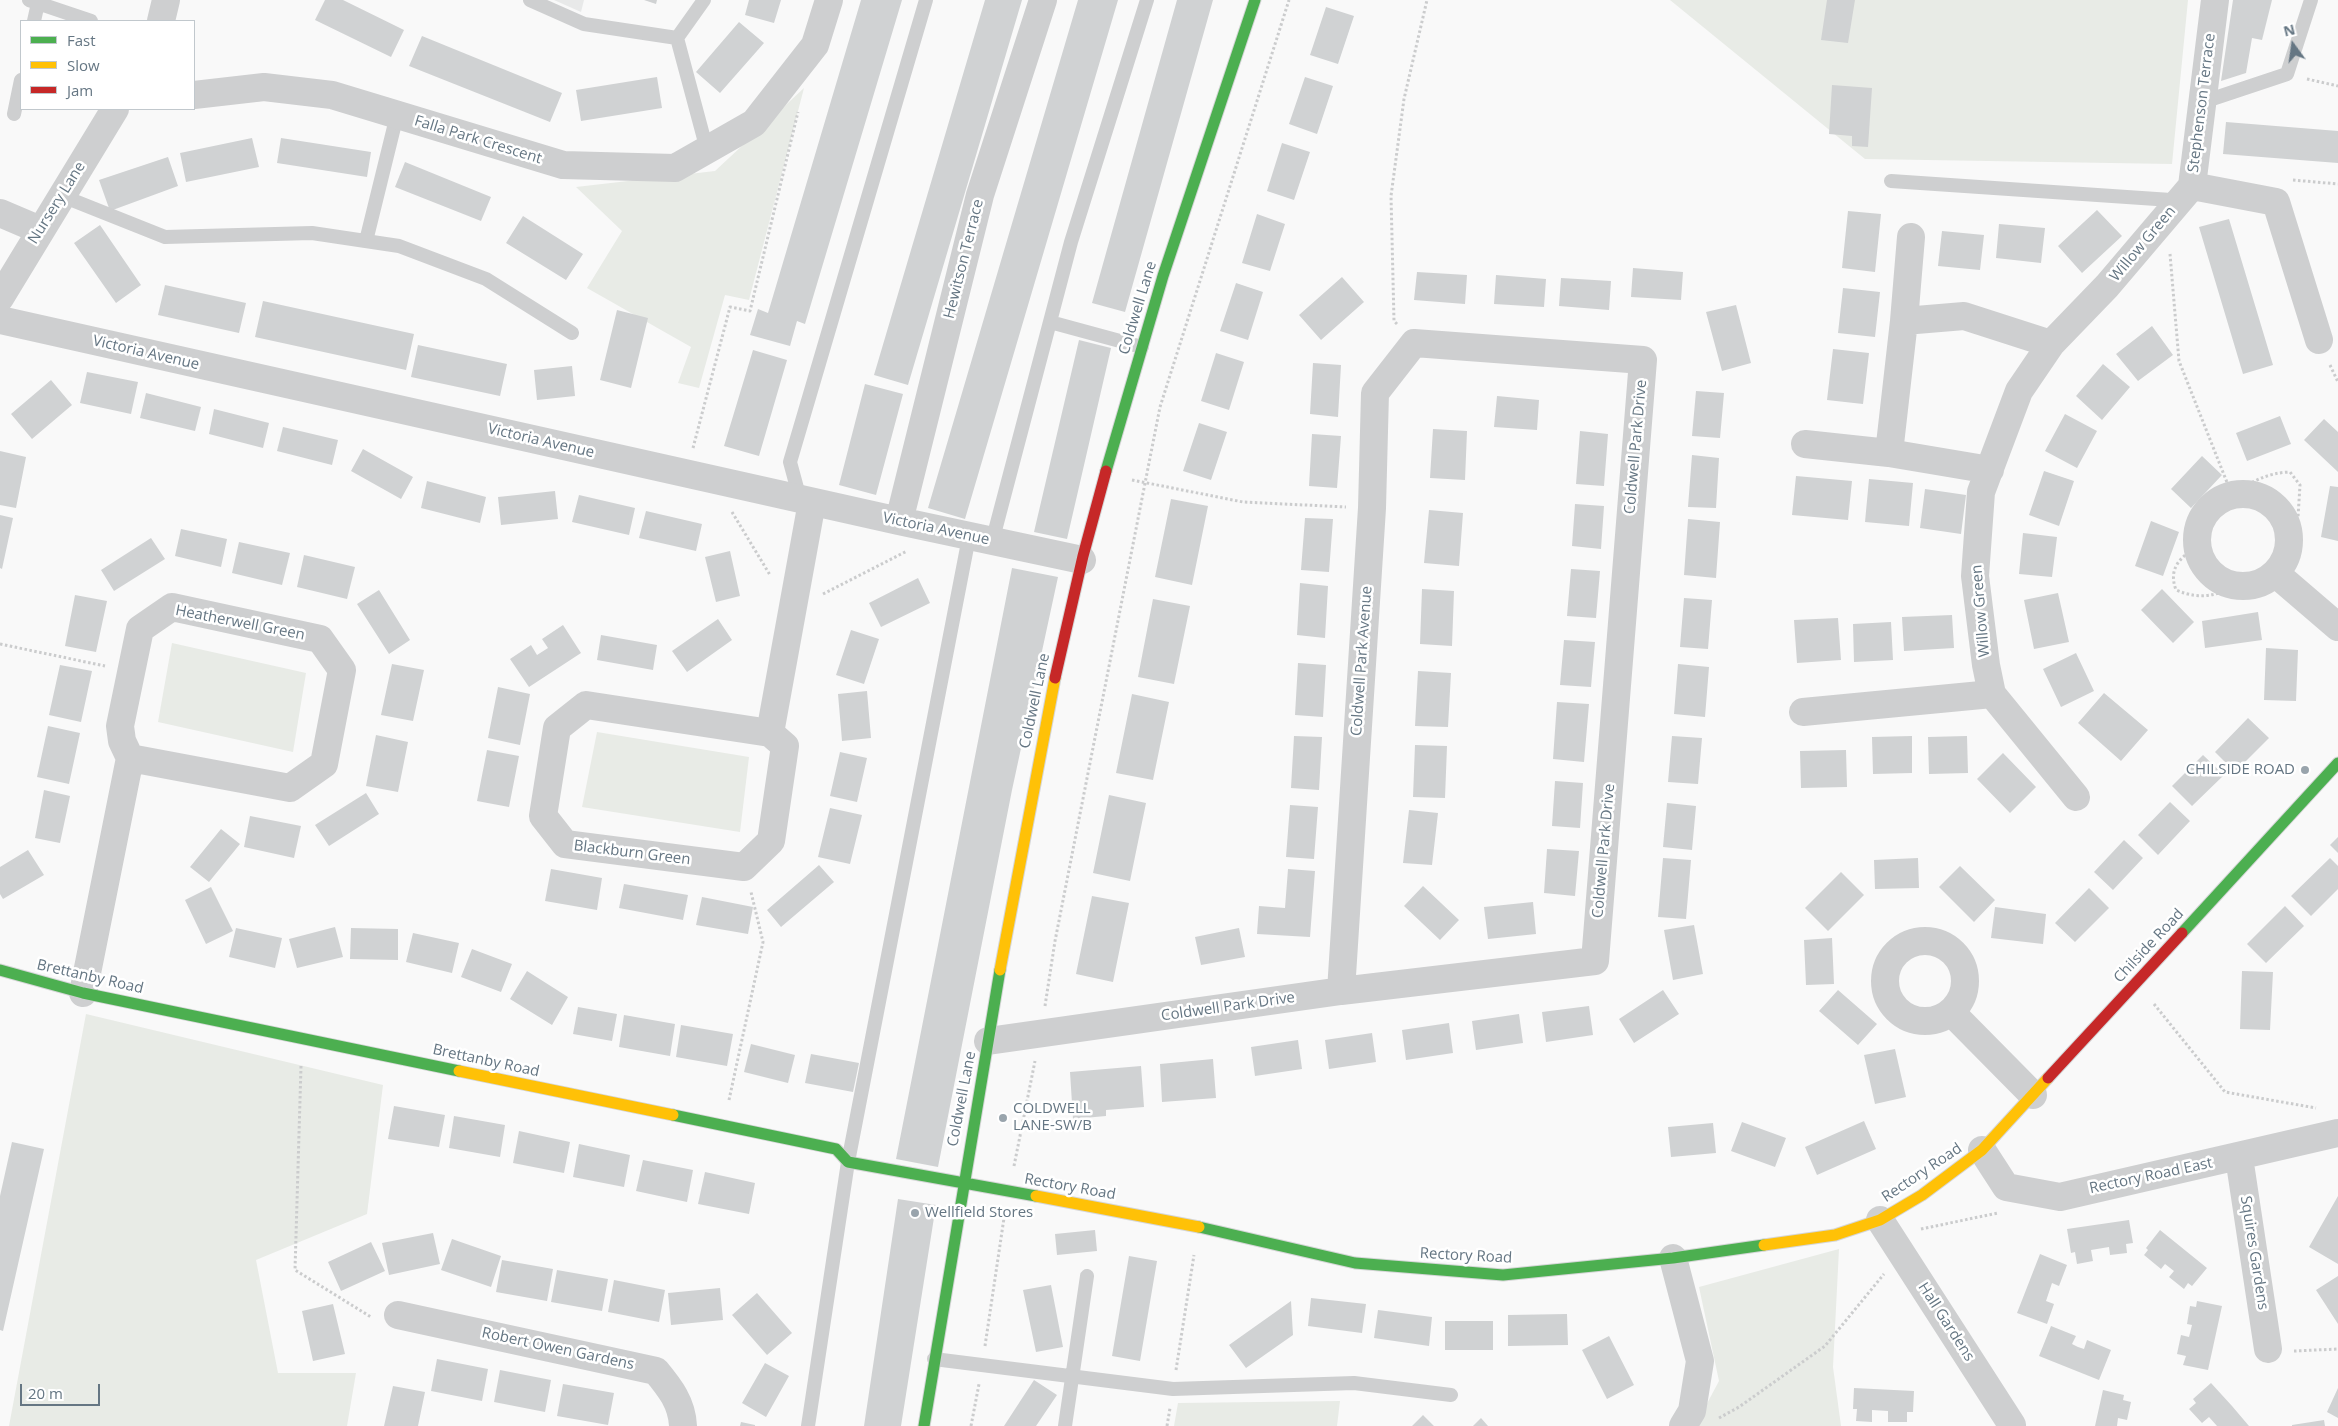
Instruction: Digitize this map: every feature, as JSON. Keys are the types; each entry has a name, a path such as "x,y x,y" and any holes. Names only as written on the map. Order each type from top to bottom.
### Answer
{"street":[{"path":"161,20 166,0"},
{"path":"791,76 815,45 829,0"},
{"name":"Hewitson Terrace","path":"899,521 980,195 1043,0"},
{"name":"Coldwell Lane","path":"924,1426 962,1183 1051,694 1082,560 1158,289 1255,0"},
{"name":"Stephenson Terrace","path":"2215,0 2192,186 2276,202"},
{"name":"Falla Park Crescent","path":"195,95 264,87 332,95 563,165 675,168 754,123 791,76"},
{"name":"Nursery Lane","path":"0,298 40,230 116,110"},
{"name":"Willow Green","path":"2076,797 1992,694 1986,665 1975,576 1981,492 2019,391 2050,344 2107,286 2192,186"},
{"path":"2276,202 2319,340"},
{"path":"0,213 40,230"},
{"path":"1889,453 1904,321 1911,237"},
{"path":"1904,321 1964,316 2050,344"},
{"name":"Victoria Avenue","path":"0,320 928,528 1082,560"},
{"name":"Coldwell Park Avenue","path":"1341,992 1372,508 1375,393 1414,343"},
{"name":"Coldwell Park Drive","path":"988,1041 1341,992 1595,961 1643,360 1414,343"},
{"path":"1805,444 1889,453 1990,470"},
{"path":"2232,495 2258,497 2269,503 2281,514 2288,529 2289,545 2285,560 2275,573 2257,584 2242,587 2219,580 2207,570 2199,556 2197,546 2198,530 2206,512 2218,502 2232,495"},
{"path":"744,867 771,841 785,746 770,733 795,592 806,500"},
{"path":"2275,573 2338,627"},
{"name":"Heatherwell Green","path":"172,607 320,640 342,670 324,764 290,788 130,758 122,740 120,726 140,629 172,607"},
{"path":"1803,712 1992,694"},
{"name":"Blackburn Green","path":"744,867 565,844 543,816 557,728 586,705 770,733"},
{"path":"82,993 130,758"},
{"name":"Chilside Road","path":"1982,1150 2338,763"},
{"name":"Brettanby Road","path":"0,970 82,993 836,1149 848,1162 962,1183"},
{"path":"1951,1012 2033,1095"},
{"name":"Rectory Road East","path":"1982,1150 2006,1187 2060,1196 2338,1134"},
{"name":"Rectory Road","path":"962,1183 1149,1216 1355,1263 1503,1275 1672,1258 1835,1235 1880,1220 1922,1195 1982,1150"},
{"name":"Squires Gardens","path":"2239,1157 2268,1349"},
{"name":"Hall Gardens","path":"1880,1220 2012,1425"},
{"path":"1672,1258 1700,1360 1692,1411 1683,1426"},
{"name":"Robert Owen Gardens","path":"398,1315 656,1371 673,1391 683,1413 684,1426"}],"lane":[{"path":"530,0 584,24 677,38"},
{"path":"677,38 704,0"},
{"path":"806,500 790,462 926,0"},
{"path":"808,1426 848,1162 981,539 1050,322 1071,242 1147,0"},
{"path":"2202,102 2287,74 2311,0"},
{"path":"34,20 33,1 88,20"},
{"path":"677,38 707,150"},
{"path":"14,114 20,85"},
{"path":"366,241 397,115"},
{"path":"1891,180 2171,200 2192,186"},
{"path":"62,196 165,237 312,233 399,246 486,279 572,333"},
{"path":"1050,322 1142,347"},
{"path":"1065,1426 1087,1276"},
{"path":"934,1359 1173,1390 1354,1383 1451,1395"}],"path":[{"path":"971,1426 1008,1191 1040,1034 1055,941 1160,407 1288,0"},
{"path":"1414,343 1394,321 1391,196 1404,98 1426,0"},
{"path":"2287,74 2338,86"},
{"path":"686,474 730,307 750,311 804,88 791,76"},
{"path":"2276,202 2288,180 2338,184"},
{"path":"2167,216 2179,361 2232,495 2253,480 2274,472 2290,472 2300,485 2298,517 2289,545"},
{"path":"1105,474 1243,502 1372,508"},
{"path":"724,508 732,511 778,588 820,595 926,542 928,528"},
{"path":"2197,546 2180,558 2172,579 2176,590 2193,597 2242,587"},
{"path":"0,644 131,672"},
{"path":"723,1125 764,942 744,867"},
{"path":"2137,982 2225,1092 2319,1109"},
{"path":"302,1038 294,1270 371,1318 398,1315"},
{"path":"1714,1421 1738,1407 1825,1346 1920,1229 2007,1212"},
{"path":"1167,1426 1198,1227"},
{"path":"2268,1349 2301,1352 2338,1349"}],"shaded area":[{"path":"554,0 584,0 581,12"},
{"path":"1670,0 2188,0 2172,164 1865,159"},
{"path":"804,88 749,300 725,295 699,388 678,383 691,347 587,288 622,231 576,187 715,171"},
{"path":"172,643 306,673 293,752 158,722"},
{"path":"597,732 749,757 740,832 582,807"},
{"path":"86,1014 383,1085 367,1214 256,1260 278,1373 356,1373 347,1426 9,1426"},
{"path":"1839,1249 1833,1367 1841,1426 1695,1426 1719,1381 1699,1287"},
{"path":"1340,1401 1337,1426 1174,1426 1178,1403"}],"building":[{"path":"325,0 343,0 404,30 391,57 315,20"},
{"path":"644,0 657,0 656,4"},
{"path":"749,0 781,0 774,23 745,15"},
{"path":"861,0 902,0 805,324 797,321 790,346 750,335 758,309 768,313"},
{"path":"985,0 1022,0 908,385 874,375"},
{"path":"1078,0 1118,0 965,519 928,508"},
{"path":"1177,0 1213,0 1125,312 1092,303"},
{"path":"1827,0 1855,0 1848,43 1821,40"},
{"path":"2233,0 2272,0 2262,40 2252,38 2246,73 2221,81"},
{"path":"1326,7 1354,16 1338,64 1310,55"},
{"path":"739,22 764,43 720,93 696,72"},
{"path":"422,36 562,93 550,122 409,66"},
{"path":"657,77 662,108 581,121 576,90"},
{"path":"1305,77 1333,86 1317,134 1289,124"},
{"path":"1832,85 1872,88 1868,147 1852,146 1852,136 1829,134"},
{"path":"2226,122 2338,131 2338,163 2223,154"},
{"path":"252,138 259,167 186,182 180,153"},
{"path":"281,138 371,152 367,177 277,163"},
{"path":"1282,143 1310,152 1294,200 1267,191"},
{"path":"168,157 178,186 110,211 99,180"},
{"path":"405,162 491,197 481,221 395,187"},
{"path":"2097,210 2122,236 2082,273 2058,246"},
{"path":"1848,211 1881,214 1875,272 1842,268"},
{"path":"1257,214 1285,224 1270,271 1242,263"},
{"path":"523,216 583,254 566,280 506,243"},
{"path":"2229,219 2273,365 2243,374 2199,227"},
{"path":"1999,224 2045,228 2041,263 1996,258"},
{"path":"100,225 141,285 116,303 74,243"},
{"path":"1942,231 1984,235 1980,270 1938,266"},
{"path":"1633,268 1683,272 1681,300 1631,297"},
{"path":"1417,272 1467,275 1465,304 1414,300"},
{"path":"1496,275 1546,279 1544,307 1494,304"},
{"path":"1342,277 1364,302 1321,340 1299,315"},
{"path":"1561,278 1611,281 1609,310 1559,306"},
{"path":"1236,283 1263,292 1248,340 1220,331"},
{"path":"165,285 246,303 239,333 158,315"},
{"path":"1843,288 1880,292 1875,337 1838,333"},
{"path":"263,301 414,334 406,370 255,337"},
{"path":"1736,305 1751,363 1722,371 1706,312"},
{"path":"617,310 648,318 631,388 600,380"},
{"path":"2152,326 2173,355 2138,381 2116,354"},
{"path":"1079,340 1111,348 1067,539 1034,532"},
{"path":"418,345 507,364 500,396 411,377"},
{"path":"1833,349 1869,353 1863,404 1827,400"},
{"path":"753,350 787,360 759,456 724,446"},
{"path":"1216,353 1244,362 1229,410 1201,401"},
{"path":"1313,363 1341,365 1338,417 1310,414"},
{"path":"2103,364 2130,387 2102,420 2076,396"},
{"path":"572,366 575,396 537,400 534,370"},
{"path":"87,372 138,382 131,414 80,403"},
{"path":"51,380 72,405 32,439 11,414"},
{"path":"865,384 903,394 876,495 839,485"},
{"path":"1696,391 1724,393 1720,438 1692,436"},
{"path":"146,393 201,407 195,431 140,418"},
{"path":"1497,396 1539,400 1537,430 1494,427"},
{"path":"214,409 269,423 263,448 209,434"},
{"path":"2065,414 2097,431 2077,468 2045,451"},
{"path":"2280,416 2291,444 2247,461 2236,433"},
{"path":"2324,419 2338,432 2338,472 2304,440"},
{"path":"1199,423 1227,432 1211,480 1183,471"},
{"path":"283,427 338,440 332,465 277,451"},
{"path":"1433,429 1467,431 1465,480 1430,478"},
{"path":"1580,431 1608,434 1604,486 1576,484"},
{"path":"1312,434 1341,436 1337,488 1309,486"},
{"path":"363,449 413,477 401,499 351,471"},
{"path":"0,451 26,457 16,508 0,505"},
{"path":"1692,455 1719,458 1716,508 1688,507"},
{"path":"2202,456 2222,475 2191,508 2171,489"},
{"path":"2044,471 2074,481 2059,526 2029,515"},
{"path":"1796,476 1852,481 1848,520 1792,515"},
{"path":"1869,479 1913,483 1909,526 1865,522"},
{"path":"427,481 486,497 480,523 421,508"},
{"path":"2330,486 2338,487 2338,541 2321,537"},
{"path":"1925,489 1966,495 1961,534 1920,528"},
{"path":"555,491 558,519 501,525 498,497"},
{"path":"579,495 635,508 629,535 572,522"},
{"path":"1171,499 1208,506 1192,585 1155,577"},
{"path":"1575,504 1604,506 1601,549 1572,546"},
{"path":"1429,510 1463,513 1459,566 1424,563"},
{"path":"646,511 702,524 696,551 639,538"},
{"path":"0,515 13,518 2,569 0,568"},
{"path":"1305,518 1333,519 1329,572 1301,570"},
{"path":"1688,519 1720,522 1716,578 1684,575"},
{"path":"2151,521 2179,532 2163,576 2135,566"},
{"path":"181,529 227,539 221,567 175,556"},
{"path":"2023,533 2057,537 2052,577 2019,574"},
{"path":"151,538 165,559 114,591 101,570"},
{"path":"239,542 290,553 282,585 232,573"},
{"path":"730,551 740,596 716,602 705,557"},
{"path":"304,555 355,567 347,599 297,587"},
{"path":"1012,568 1058,577 1012,790 938,1167 896,1159"},
{"path":"1571,569 1600,571 1596,618 1567,616"},
{"path":"918,578 930,603 881,627 869,603"},
{"path":"1300,583 1328,586 1325,638 1297,635"},
{"path":"1422,589 1454,591 1452,646 1420,644"},
{"path":"2162,589 2194,622 2173,643 2141,610"},
{"path":"379,590 410,640 389,654 357,604"},
{"path":"2058,593 2069,642 2034,649 2024,600"},
{"path":"75,595 107,601 96,652 65,646"},
{"path":"1684,598 1712,600 1708,649 1680,647"},
{"path":"1153,599 1190,606 1174,684 1138,677"},
{"path":"2258,612 2262,640 2205,648 2202,621"},
{"path":"1952,615 1954,648 1904,651 1902,617"},
{"path":"1838,618 1841,660 1797,663 1794,620"},
{"path":"718,619 732,640 687,672 672,651"},
{"path":"1891,622 1893,660 1854,662 1853,624"},
{"path":"563,625 581,653 529,687 510,659 531,645 537,655 548,648 542,639"},
{"path":"851,630 879,639 864,684 836,675"},
{"path":"601,635 657,645 653,670 597,660"},
{"path":"1564,640 1595,642 1591,687 1560,685"},
{"path":"2266,648 2298,650 2296,701 2264,700"},
{"path":"2076,653 2094,691 2061,707 2043,669"},
{"path":"1298,663 1326,665 1323,717 1295,715"},
{"path":"392,664 424,670 413,721 381,715"},
{"path":"1678,664 1709,667 1705,717 1674,714"},
{"path":"60,665 92,671 81,722 49,715"},
{"path":"1418,671 1451,673 1448,727 1415,726"},
{"path":"498,687 530,694 520,745 488,738"},
{"path":"867,691 871,738 842,741 838,694"},
{"path":"2104,693 2148,730 2121,761 2078,723"},
{"path":"1132,694 1169,702 1153,780 1116,773"},
{"path":"1557,702 1589,704 1584,762 1553,759"},
{"path":"2248,718 2269,738 2235,772 2215,752"},
{"path":"48,726 80,733 69,784 37,777"},
{"path":"376,735 408,742 398,792 366,786"},
{"path":"1294,736 1322,737 1319,790 1291,788"},
{"path":"1672,736 1702,738 1698,784 1668,782"},
{"path":"1912,736 1912,773 1873,774 1872,737"},
{"path":"1967,736 1968,773 1929,774 1928,737"},
{"path":"1415,745 1447,746 1445,798 1413,797"},
{"path":"487,750 519,756 509,807 477,801"},
{"path":"1846,750 1847,787 1801,788 1800,751"},
{"path":"840,752 867,758 857,802 830,796"},
{"path":"2003,753 2036,787 2010,813 1977,779"},
{"path":"2203,755 2224,775 2192,806 2172,786"},
{"path":"1555,781 1583,783 1580,828 1552,826"},
{"path":"44,790 70,796 60,843 35,838"},
{"path":"366,793 379,814 329,846 315,825"},
{"path":"1109,795 1146,803 1130,881 1093,873"},
{"path":"2170,802 2190,821 2158,855 2138,835"},
{"path":"1667,803 1696,806 1692,850 1663,847"},
{"path":"1290,805 1318,807 1314,859 1286,857"},
{"path":"830,808 862,815 850,864 818,857"},
{"path":"1409,810 1438,813 1432,865 1403,863"},
{"path":"250,816 301,826 294,858 244,847"},
{"path":"221,829 240,844 209,882 190,867"},
{"path":"2338,837 2338,853 2330,845"},
{"path":"2124,840 2143,858 2113,890 2094,872"},
{"path":"1547,849 1579,851 1575,896 1544,893"},
{"path":"28,850 44,875 3,899 0,894 0,867"},
{"path":"1663,858 1691,860 1686,919 1658,917"},
{"path":"1918,858 1919,888 1875,889 1874,860"},
{"path":"2330,858 2338,866 2338,889 2311,916 2291,896"},
{"path":"819,865 834,882 781,927 767,910"},
{"path":"1960,866 1995,900 1974,922 1939,887"},
{"path":"551,869 602,878 597,910 545,901"},
{"path":"1288,869 1315,871 1310,937 1257,934 1259,906 1285,908"},
{"path":"1841,872 1864,895 1828,931 1805,908"},
{"path":"624,884 688,895 683,920 619,908"},
{"path":"1423,886 1459,920 1440,940 1404,906"},
{"path":"211,887 233,931 206,944 185,900"},
{"path":"2089,888 2109,908 2075,942 2055,923"},
{"path":"1092,896 1129,903 1113,982 1076,974"},
{"path":"702,897 753,907 748,934 696,925"},
{"path":"1533,902 1536,934 1488,939 1484,907"},
{"path":"2285,906 2304,926 2266,963 2247,944"},
{"path":"1995,907 2046,914 2043,944 1991,938"},
{"path":"1694,925 1703,974 1673,980 1664,930"},
{"path":"335,927 343,957 297,968 289,939"},
{"path":"236,928 282,938 275,968 229,957"},
{"path":"351,928 398,929 398,960 350,959"},
{"path":"1239,928 1245,957 1201,965 1195,937"},
{"path":"413,933 459,943 452,973 406,962"},
{"path":"1832,938 1834,984 1806,985 1804,940"},
{"path":"472,949 512,964 501,992 461,977"},
{"path":"527,971 568,997 552,1025 510,999"},
{"path":"2242,971 2273,972 2270,1030 2240,1029"},
{"path":"1663,990 1679,1014 1634,1043 1619,1019"},
{"path":"1838,990 1877,1024 1858,1045 1819,1011"},
{"path":"1589,1006 1593,1035 1546,1042 1542,1012"},
{"path":"578,1007 617,1014 612,1041 573,1034"},
{"path":"1519,1014 1523,1043 1476,1050 1472,1021"},
{"path":"624,1015 675,1024 670,1056 619,1047"},
{"path":"1449,1023 1453,1053 1406,1060 1402,1030"},
{"path":"681,1025 733,1034 727,1066 676,1057"},
{"path":"1372,1033 1376,1062 1329,1069 1325,1040"},
{"path":"1298,1040 1302,1069 1255,1076 1251,1047"},
{"path":"751,1044 795,1055 788,1083 744,1072"},
{"path":"1895,1049 1906,1097 1875,1104 1864,1055"},
{"path":"811,1054 859,1063 853,1092 805,1083"},
{"path":"1213,1059 1216,1098 1162,1102 1160,1064"},
{"path":"1141,1066 1144,1107 1106,1110 1106,1116 1073,1119 1070,1072"},
{"path":"394,1106 445,1115 439,1147 388,1139"},
{"path":"454,1116 505,1125 500,1157 449,1148"},
{"path":"1864,1121 1876,1149 1817,1175 1805,1147"},
{"path":"1742,1122 1786,1138 1775,1167 1731,1151"},
{"path":"1713,1123 1716,1153 1671,1157 1668,1127"},
{"path":"519,1131 570,1142 564,1173 513,1163"},
{"path":"12,1142 44,1149 3,1331 0,1330 0,1196"},
{"path":"579,1144 630,1155 624,1187 573,1177"},
{"path":"643,1160 693,1170 687,1202 636,1191"},
{"path":"705,1172 755,1183 749,1214 698,1204"},
{"path":"2338,1196 2338,1264 2309,1247"},
{"path":"898,1199 936,1205 901,1426 864,1426"},
{"path":"2129,1220 2133,1243 2126,1244 2127,1253 2110,1255 2109,1247 2091,1250 2093,1261 2077,1264 2075,1252 2071,1253 2067,1229"},
{"path":"1095,1230 1097,1251 1057,1255 1055,1234"},
{"path":"2160,1230 2207,1268 2192,1286 2188,1283 2184,1289 2169,1277 2174,1271 2165,1264 2161,1269 2144,1255 2148,1250 2146,1248"},
{"path":"433,1233 440,1264 389,1275 382,1243"},
{"path":"452,1239 501,1256 491,1287 441,1270"},
{"path":"371,1242 385,1271 341,1291 328,1262"},
{"path":"2040,1254 2067,1265 2059,1286 2052,1283 2046,1301 2054,1304 2047,1324 2017,1313"},
{"path":"1129,1256 1157,1261 1140,1361 1112,1356"},
{"path":"502,1260 553,1269 547,1301 496,1292"},
{"path":"557,1270 608,1279 602,1311 551,1302"},
{"path":"2338,1276 2338,1324 2316,1290"},
{"path":"614,1280 665,1290 659,1322 608,1312"},
{"path":"1051,1285 1063,1347 1036,1352 1023,1290"},
{"path":"720,1288 723,1320 671,1325 668,1293"},
{"path":"757,1293 792,1333 767,1355 732,1315"},
{"path":"1311,1298 1366,1304 1362,1333 1308,1326"},
{"path":"1291,1301 1293,1335 1246,1368 1229,1345"},
{"path":"2197,1301 2222,1306 2208,1370 2183,1365 2186,1356 2177,1354 2181,1335 2189,1337 2192,1325 2187,1324 2190,1306 2196,1307"},
{"path":"333,1304 345,1354 313,1361 302,1311"},
{"path":"1378,1310 1432,1317 1429,1346 1374,1338"},
{"path":"1567,1314 1568,1345 1508,1346 1508,1315"},
{"path":"1445,1321 1493,1321 1493,1350 1445,1350"},
{"path":"2051,1326 2076,1336 2072,1344 2078,1347 2084,1349 2087,1340 2111,1350 2099,1380 2039,1356"},
{"path":"1609,1336 1634,1385 1607,1399 1582,1350"},
{"path":"437,1359 488,1369 482,1401 431,1391"},
{"path":"765,1363 789,1376 766,1417 742,1403"},
{"path":"500,1370 551,1380 545,1412 494,1402"},
{"path":"1034,1380 1057,1395 1036,1426 1004,1426"},
{"path":"2211,1383 2249,1426 2217,1426 2209,1417 2202,1423 2189,1409 2196,1403 2193,1399"},
{"path":"563,1384 614,1393 608,1425 557,1416"},
{"path":"393,1386 425,1392 418,1426 384,1426"},
{"path":"1854,1388 1914,1391 1913,1412 1907,1412 1907,1422 1888,1422 1888,1411 1872,1410 1872,1422 1856,1421 1857,1409 1853,1409"},
{"path":"2338,1388 2338,1418 2327,1412"},
{"path":"2103,1390 2124,1395 2123,1400 2131,1402 2127,1420 2118,1418 2117,1426 2095,1426"},
{"path":"1423,1415 1434,1426 1412,1426"},
{"path":"1481,1418 1488,1426 1473,1426"},
{"path":"2324,1420 2325,1426 2292,1426 2292,1425"},
{"path":"741,1422 755,1425 755,1426 740,1426"}],"traffic: fast":[{"path":"1106,471 1163,276 1255,0"},
{"path":"2182,933 2338,763"},
{"path":"0,970 83,993 459,1071"},
{"path":"924,1426 1000,970"},
{"path":"673,1115 836,1149 848,1162 1036,1196"},
{"path":"1199,1227 1355,1263 1503,1275 1673,1258 1764,1245"}],"traffic: slow":[{"path":"1000,970 1055,678"},
{"path":"459,1071 673,1115"},
{"path":"1764,1245 1835,1235 1880,1220 1922,1195 1982,1150 2048,1078"},
{"path":"1036,1196 1199,1227"}],"traffic: jam":[{"path":"1055,678 1083,556 1106,471"},
{"path":"2048,1078 2182,933"}],"place":[{"name":"CHILSIDE ROAD","path":"2305,770"},
{"name":"COLDWELL LANE-SW/B","path":"1003,1118"},
{"name":"Wellfield Stores","path":"915,1213"}]}
